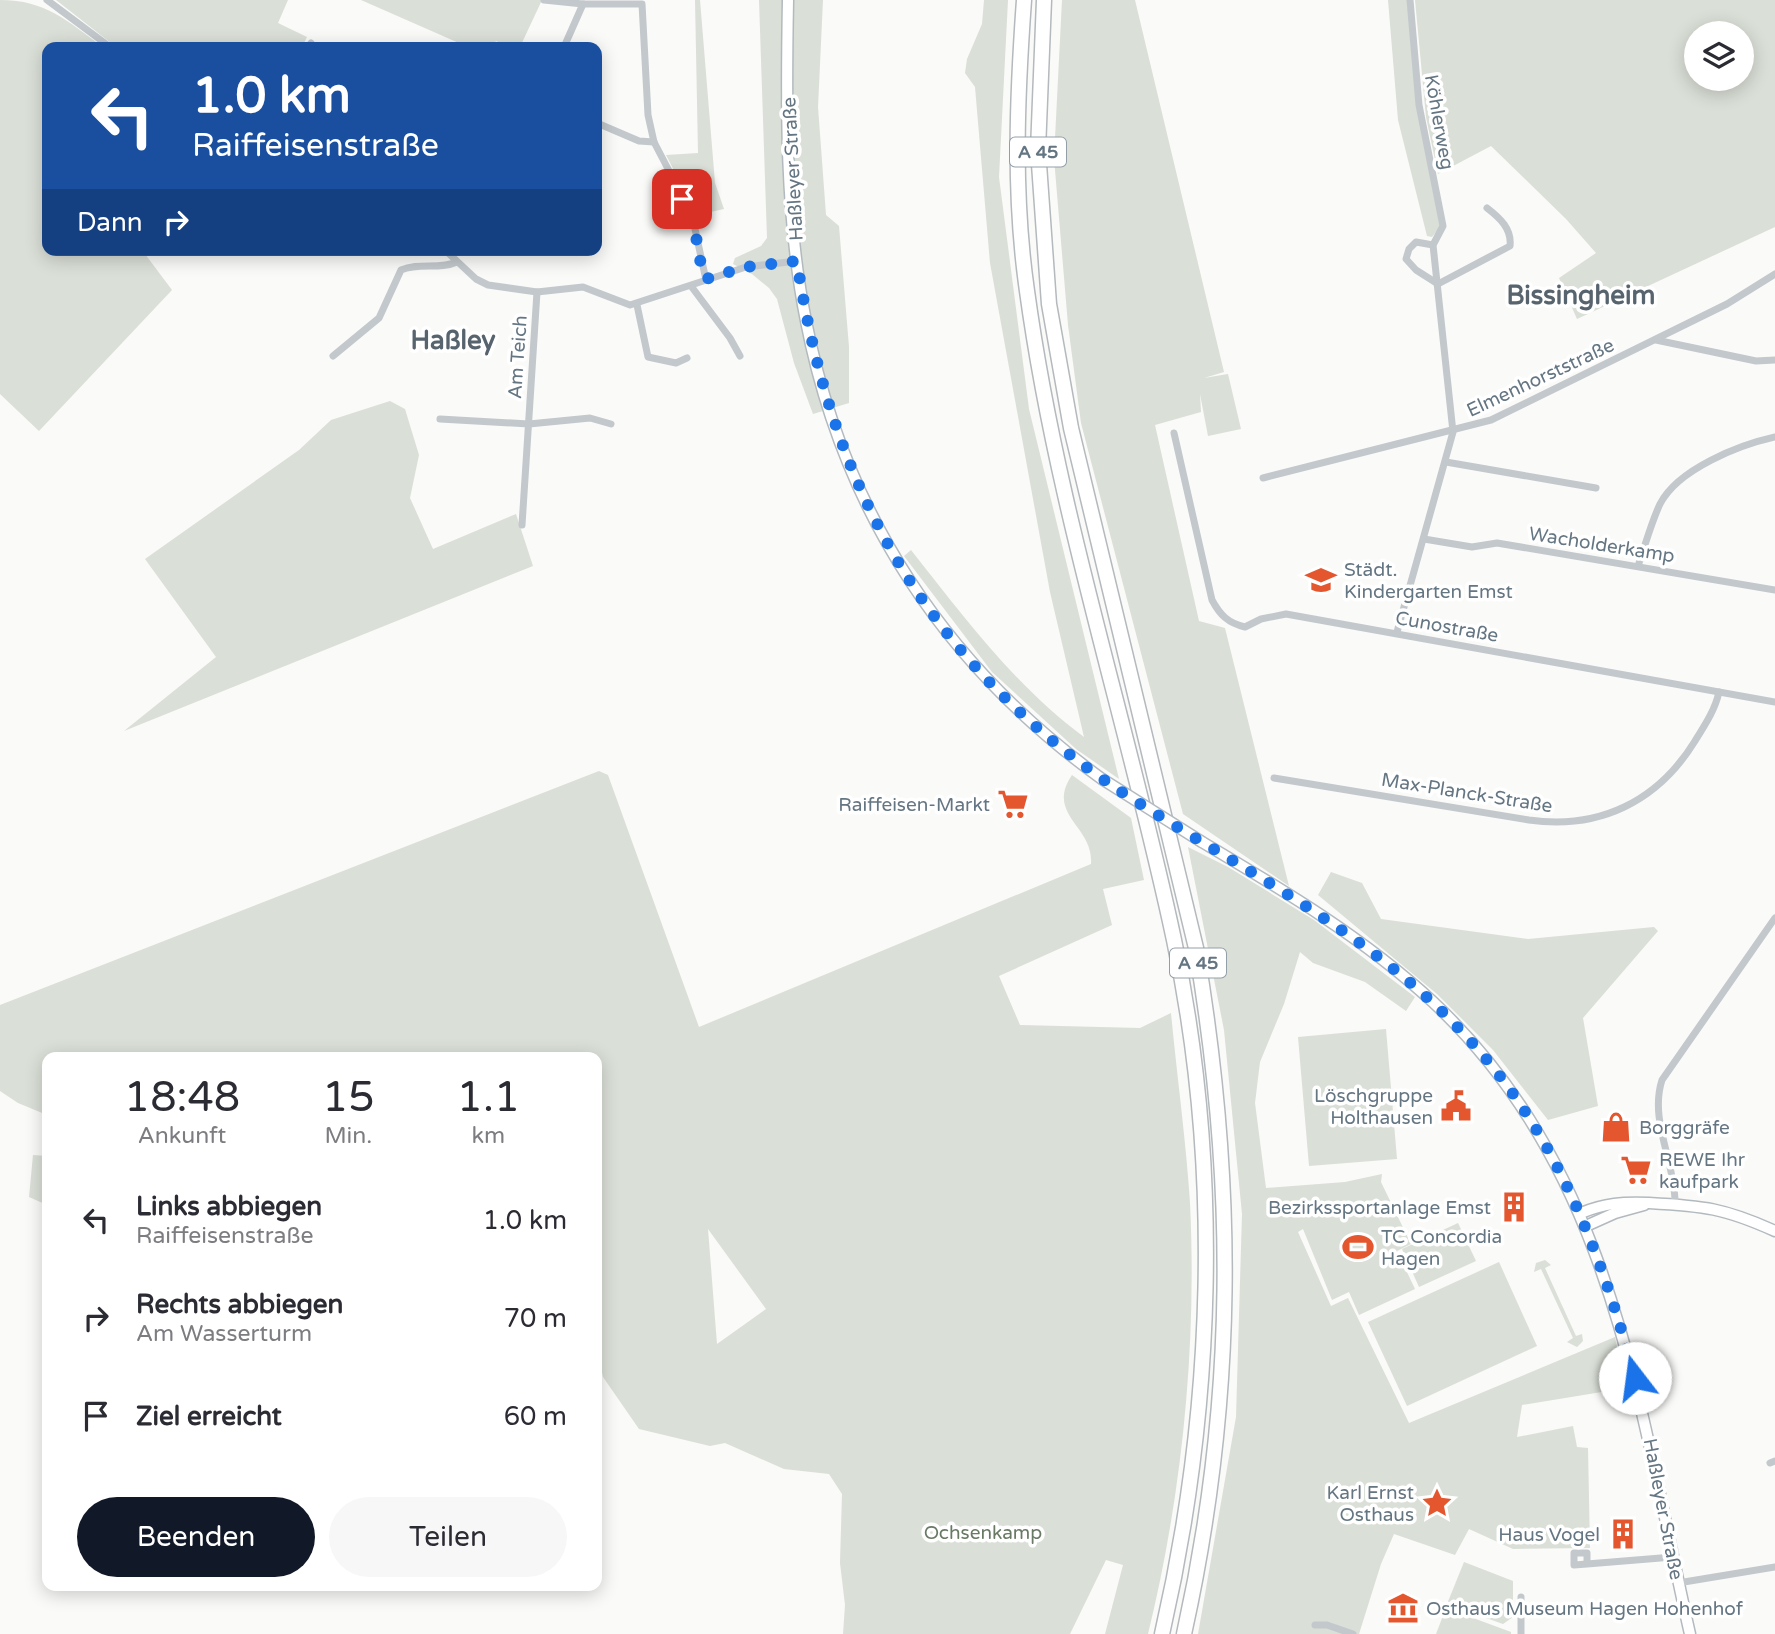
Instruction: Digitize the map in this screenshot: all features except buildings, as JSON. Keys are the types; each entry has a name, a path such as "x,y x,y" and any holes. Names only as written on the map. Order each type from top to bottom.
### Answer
{"highway":[{"name":"A 45","path":"1024,0 1017,151 1026,289 1051,433 1174,942 1198,1116 1206,1237 1201,1381 1176,1571 1162,1634"},
{"name":"A 45","path":"1044,0 1038,150 1049,304 1071,428 1196,948 1210,1033 1220,1125 1226,1245 1222,1384 1197,1573 1184,1634"}],"main road":[{"name":"Haßleyer Straße","path":"788,0 788,118 797,261 806,321 826,402 862,496 895,561 945,633 993,688 1039,731 1102,779 1314,911 1397,971 1477,1047 1532,1122 1586,1226 1629,1355 1690,1634"},
{"path":"1581,1213 1607,1203 1675,1202 1731,1213 1775,1231"},
{"path":"1586,1226 1615,1213 1650,1203"}],"street":[{"path":"47,0 103,42"},
{"path":"544,0 583,4 642,4 648,115 654,142 692,215 706,279"},
{"name":"Köhlerweg","path":"1397,632 1453,432 1433,245 1443,226 1419,105 1410,0"},
{"path":"566,42 583,4"},
{"path":"602,125 639,141 654,142"},
{"path":"1433,245 1416,242 1409,249 1406,259 1416,270 1438,284 1510,246 1511,237 1500,218 1488,208"},
{"path":"451,256 488,285 537,292 583,287 637,305 746,267 797,261"},
{"path":"333,356 379,318 401,270 409,267 448,266 457,262"},
{"name":"Elmenhorststraße","path":"1263,478 1453,432 1491,420 1727,304 1775,274"},
{"path":"691,286 730,338 740,356"},
{"name":"Am Teich","path":"522,525 537,292"},
{"path":"637,305 648,356 676,363 687,358"},
{"path":"1656,340 1756,361 1775,360"},
{"name":"Am Teich","path":"440,419 528,424 590,418 611,424"},
{"name":"Cunostraße","path":"1174,433 1212,600 1220,614 1233,624 1245,628 1261,619 1286,614 1775,702"},
{"path":"1638,566 1660,504 1672,489 1712,460 1734,449 1775,437"},
{"path":"1446,462 1597,488"},
{"name":"Wacholderkamp","path":"1424,539 1472,547 1496,543 1775,590"},
{"name":"Max-Planck-Straße","path":"1274,778 1553,824 1579,822 1623,810 1668,778 1705,725 1715,707 1719,692"},
{"path":"1675,1202 1672,1169 1658,1108 1658,1092 1669,1068 1775,918"},
{"path":"1587,1564 1673,1557"},
{"path":"1678,1583 1775,1567"},
{"path":"1521,1597 1521,1634"},
{"path":"1315,1625 1327,1625 1353,1634"}],"green space":[{"path":"0,0 43,8 96,42 42,42 42,256 146,256 172,290 39,431 0,394"},
{"path":"56,0 288,0 278,23 307,37 304,42 110,42"},
{"path":"361,0 542,0 522,42 457,42"},
{"path":"695,0 700,0 715,183 724,209 697,215 666,155 698,153"},
{"path":"759,0 823,0 818,107 826,215 839,226 849,347 849,403 813,414 794,363 777,299 769,288 752,274 733,264 735,258 761,246 767,238"},
{"path":"984,0 1008,0 999,177 1029,409 1119,779 1076,749 992,672 904,556 911,550 1013,673 1084,737 1050,592 990,263 975,87 965,73 967,59 982,24"},
{"path":"1062,0 1135,0 1224,372 1204,378 1228,374 1241,429 1208,436 1200,394 1201,412 1155,425 1199,621 1225,628 1289,886 1183,814 1081,423 1068,325 1054,158"},
{"path":"1388,0 1407,0 1419,105 1441,226 1432,237 1427,236 1398,120"},
{"path":"1415,0 1775,0 1775,227 1577,319 1559,278 1596,253 1566,219 1491,146 1438,174 1426,117"},
{"path":"390,401 405,409 419,455 410,498 433,549 516,514 533,566 124,731 216,657 145,559 299,450 331,420"},
{"name":"Ochsenkamp","path":"599,771 608,775 699,1027 1091,864 1090,851 1067,811 1064,800 1065,789 1072,775 1131,818 1144,880 1103,889 1112,925 999,976 1020,1025 1140,1028 1171,1013 1190,1203 1192,1257 1189,1366 1170,1528 1148,1634 1105,1634 1123,1565 1106,1560 1070,1634 843,1634 845,1605 840,1563 842,1494 829,1474 784,1469 725,1443 710,1446 639,1429 602,1373 602,1052 42,1052 42,1113 18,1103 0,1091 0,1005","holes":["708,1229 766,1309 717,1344"]},
{"path":"1188,847 1228,867 1314,920 1415,997 1406,1011 1365,982 1313,963 1300,952 1284,1004 1260,1062 1255,1103 1266,1188 1345,1182 1382,1174 1381,1182 1411,1244 1397,1251 1415,1289 1359,1315 1349,1292 1332,1300 1303,1229 1298,1232 1331,1306 1348,1298 1409,1423 1615,1337 1626,1388 1522,1405 1517,1437 1573,1426 1577,1447 1588,1448 1590,1548 1513,1549 1469,1529 1455,1555 1394,1534 1381,1564 1359,1634 1198,1634 1236,1417 1242,1214 1224,1030"},
{"path":"1331,872 1362,883 1381,919 1528,939 1654,927 1658,931 1583,1018 1598,1106 1548,1120 1493,1050 1437,994 1318,895"},
{"path":"1386,1029 1397,1159 1309,1166 1298,1037"},
{"path":"33,1155 42,1156 42,1203 29,1197"},
{"path":"1458,1223 1476,1261 1419,1287 1402,1249"},
{"path":"1545,1260 1551,1265 1545,1268 1576,1336 1582,1334 1583,1341 1577,1347 1567,1342 1573,1338 1541,1269 1534,1272 1536,1263"},
{"path":"1499,1262 1537,1346 1407,1406 1368,1322"},
{"path":"1464,1562 1513,1581 1513,1617 1503,1624 1447,1604"},
{"path":"1446,1608 1511,1632 1511,1634 1436,1634"}],"place":[{"name":"Städt. Kindergarten Emst","path":"1321,580"},
{"name":"Raiffeisen-Markt","path":"1013,804"},
{"name":"Löschgruppe Holthausen","path":"1456,1106"},
{"name":"Borggräfe","path":"1616,1127"},
{"name":"REWE Ihr kaufpark","path":"1636,1170"},
{"name":"Bezirkssportanlage Emst","path":"1514,1207"},
{"name":"TC Concordia Hagen","path":"1358,1247"},
{"name":"Karl Ernst Osthaus","path":"1437,1503"},
{"name":"Haus Vogel","path":"1623,1534"},
{"name":"Osthaus Museum Hagen Hohenhof","path":"1403,1608"}],"district":[{"name":"Bissingheim","path":"1581,295"},
{"name":"Haßley","path":"453,340"}],"route":[{"path":"682,199 698,232 700,263 706,279 746,267 797,261 806,321 826,402 862,496 895,561 919,598 967,660 993,688 1039,731 1102,779 1334,923 1434,1003 1477,1047 1532,1122 1581,1213 1615,1306 1635,1378"}]}
